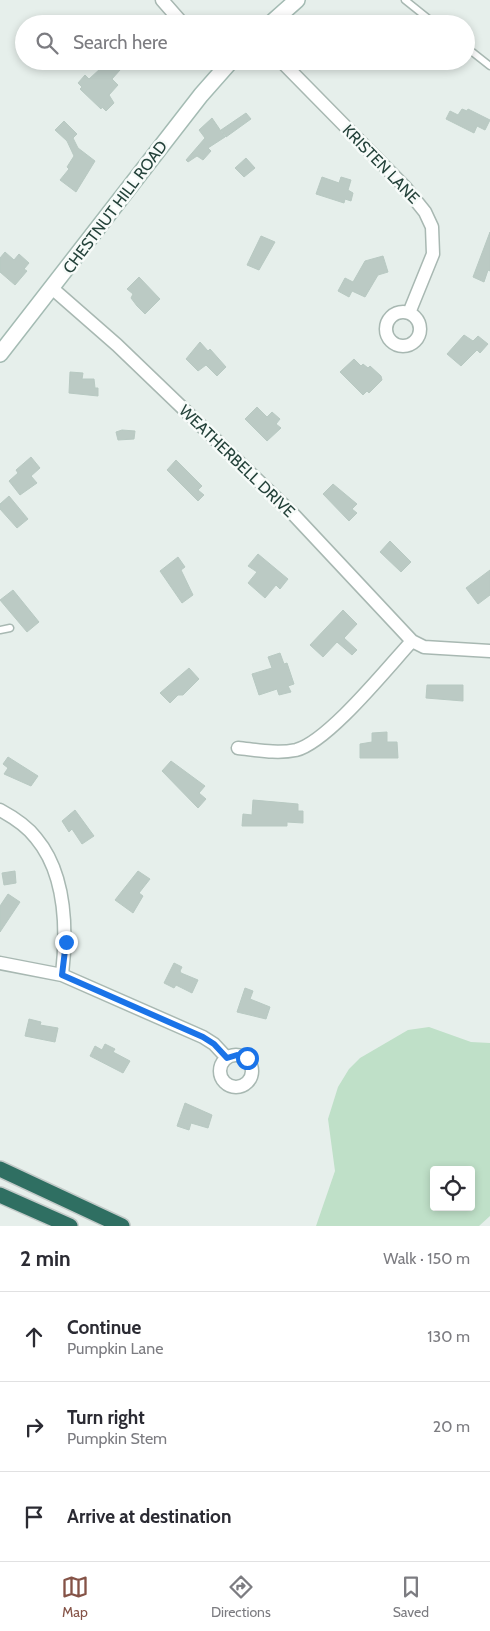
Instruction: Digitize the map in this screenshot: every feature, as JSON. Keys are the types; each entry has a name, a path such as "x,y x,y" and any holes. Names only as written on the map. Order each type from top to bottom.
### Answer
{"highway":[{"path":"0,1170 122,1226"},
{"path":"0,1195 70,1226"}],"main road":[{"path":"280,15 297,0"},
{"name":"CHESTNUT HILL ROAD","path":"0,354 53,288 218,70"}],"street":[{"path":"162,0 175,15"},
{"name":"KRISTEN LANE","path":"290,70 406,187 426,212 432,227 433,254 409,313"},
{"name":"WEATHERBELL DRIVE","path":"53,288 117,345 294,516 412,641"},
{"path":"238,748 283,752 297,750 311,743 344,714 412,641 424,647 490,651"},
{"path":"0,810 16,820 36,838 47,856 58,882 66,942 62,975"},
{"path":"0,964 62,975 203,1037 214,1044 227,1058"}],"lane":[{"path":"406,0 424,15"},
{"path":"475,54 490,66"},
{"path":"0,630 10,628"}],"green space":[{"path":"429,1027 471,1042 490,1043 490,1216 479,1226 316,1226 335,1171 328,1119 338,1087 349,1069 360,1058 408,1030"}],"building":[{"path":"99,70 120,70 112,79 118,85 109,95 114,103 106,111 102,107 101,109 80,89 82,87 78,83 85,75 89,79"},
{"path":"462,109 467,111 468,109 490,120 485,130 477,126 474,133 446,119 450,111 458,115"},
{"path":"246,113 251,119 226,137 221,130"},
{"path":"212,118 225,137 208,148 211,151 203,160 197,156 188,162 186,160 205,138 199,130"},
{"path":"64,121 77,134 73,138 78,148 95,161 76,192 60,180 69,169 67,167 74,156 67,141 55,130"},
{"path":"246,158 255,168 244,177 235,168"},
{"path":"322,177 339,183 341,177 351,180 348,190 353,193 351,201 345,199 344,203 316,194"},
{"path":"490,232 490,271 488,270 484,282 473,277"},
{"path":"261,236 275,242 259,270 247,265"},
{"path":"5,252 14,260 19,254 29,263 24,269 27,271 15,285 0,272 0,258"},
{"path":"383,256 388,272 378,275 365,297 352,291 349,297 338,291 345,278 353,282 365,261"},
{"path":"139,277 160,299 145,314 131,298 133,294 127,289"},
{"path":"464,335 473,341 478,336 488,344 480,353 477,350 461,366 447,354"},
{"path":"200,342 208,351 210,349 226,367 217,376 206,365 198,371 186,359"},
{"path":"354,359 361,366 363,364 368,368 370,366 381,376 382,380 369,393 367,391 363,395 340,372"},
{"path":"70,372 83,373 82,379 94,379 95,388 98,388 98,396 69,393"},
{"path":"257,407 267,417 272,412 280,419 276,424 281,428 267,441 245,419"},
{"path":"122,430 135,431 134,439 118,440 116,432"},
{"path":"31,457 40,468 31,476 37,483 20,495 9,481 18,473 16,470"},
{"path":"176,460 202,486 198,490 204,495 198,501 167,470"},
{"path":"333,484 357,504 352,509 357,513 349,521 323,494"},
{"path":"9,496 28,519 17,528 0,509 0,504"},
{"path":"390,541 411,562 401,572 380,552"},
{"path":"258,554 288,579 280,589 276,585 265,598 248,583 257,572 248,566"},
{"path":"178,557 185,567 181,570 193,595 182,603 160,571"},
{"path":"490,570 490,595 478,604 466,588"},
{"path":"13,590 39,622 27,632 0,600"},
{"path":"343,610 357,624 344,638 357,650 352,655 337,642 323,657 310,645"},
{"path":"280,653 284,664 287,663 294,684 288,686 291,692 279,695 277,689 259,695 252,674 272,668 268,657"},
{"path":"189,668 199,679 183,695 178,695 170,703 160,693"},
{"path":"427,685 463,685 463,701 426,698"},
{"path":"387,732 387,742 397,742 398,758 360,758 360,744 372,742 372,733"},
{"path":"8,757 38,776 31,786 4,774 8,768 3,764"},
{"path":"171,761 205,786 199,793 206,799 198,808 162,771"},
{"path":"253,800 298,804 298,811 303,811 303,823 287,822 287,826 242,826 243,814 252,815"},
{"path":"75,810 94,836 82,844 72,829 69,832 62,821"},
{"path":"15,871 16,883 4,885 2,873"},
{"path":"138,871 150,879 139,893 143,896 133,913 115,900"},
{"path":"8,894 20,902 0,932 0,906"},
{"path":"174,963 182,967 181,973 198,980 192,993 176,985 174,988 164,983"},
{"path":"245,988 253,991 250,999 270,1007 266,1019 237,1012"},
{"path":"29,1019 41,1022 40,1025 58,1028 55,1042 25,1036"},
{"path":"105,1044 115,1049 113,1052 130,1061 123,1073 90,1056 95,1046 102,1050"},
{"path":"185,1103 212,1115 208,1128 191,1123 189,1130 177,1126"}],"route":[{"path":"66,942 62,975 203,1037 214,1044 227,1058 231,1055 237,1055 247,1058"}]}
